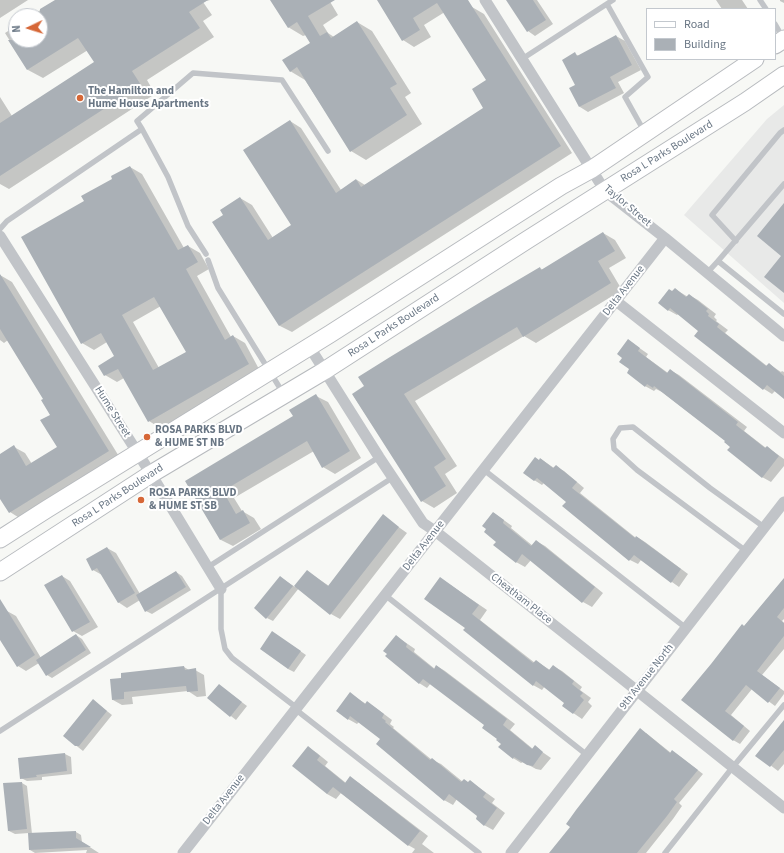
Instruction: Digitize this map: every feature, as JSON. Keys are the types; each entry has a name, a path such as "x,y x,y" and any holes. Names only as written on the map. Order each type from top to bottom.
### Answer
{"main road":[{"path":"776,45 784,39"},
{"path":"0,539 137,452 330,334 561,186 592,169 754,60"},
{"name":"Rosa L Parks Boulevard","path":"0,572 151,474 324,371 605,190 745,102 784,75"}],"street":[{"name":"Taylor Street","path":"485,0 605,190 784,336"},
{"name":"Hume Street","path":"0,236 151,474 221,589"},
{"name":"Delta Avenue","path":"183,853 665,238"},
{"path":"616,301 784,433"},
{"name":"Cheatham Place","path":"309,346 392,478 423,524 435,531 784,808"},
{"name":"9th Avenue North","path":"510,853 784,502"}],"lane":[{"path":"522,59 613,0"},
{"path":"607,4 648,77 625,97 645,133"},
{"path":"776,26 784,39"},
{"path":"284,395 218,288 207,257 188,226 168,178 137,121 193,73 282,80 328,151"},
{"path":"0,229 7,221 142,129"},
{"path":"736,241 712,215 784,130"},
{"path":"707,273 784,184"},
{"path":"718,261 784,314"},
{"path":"746,551 637,470 614,450 612,439 620,428 633,427 710,488 764,528"},
{"path":"208,567 379,457"},
{"path":"484,470 686,628"},
{"path":"0,731 392,478"},
{"path":"221,589 222,629 225,649 232,658 479,853"},
{"path":"385,595 587,755"},
{"path":"665,853 784,705"}],"shaded area":[{"path":"784,105 784,303 684,215 767,119"}],"building":[{"name":"The Hamilton and Hume House Apartments","path":"55,0 208,0 189,12 200,28 132,71 141,85 0,176 0,123 94,62 78,38 27,70 13,48 48,48 48,8 42,8"},
{"path":"270,0 335,0 308,16 320,36 327,32 331,38 357,21 397,84 390,88 407,115 350,152 297,67 290,72 282,60 310,43 297,22 288,28"},
{"path":"377,0 468,0 561,146 279,326 212,222 223,215 220,210 240,197 268,240 291,225 243,150 290,120 336,193 356,179 361,187 483,108 472,89 486,80 437,3 413,18 420,30 402,41"},
{"path":"506,0 533,0 546,20 527,32"},
{"path":"616,35 632,65 610,77 616,88 579,107 569,88 575,85 562,60 575,52 577,56"},
{"path":"130,166 178,250 188,245 198,262 186,269 225,340 233,335 249,364 148,422 118,369 104,376 98,366 114,356 101,333 81,344 21,237 84,201 81,196 112,179 111,176","holes":["154,297 186,352 153,370 122,315"]},
{"path":"784,203 784,293 764,277 781,256 757,236"},
{"path":"603,232 615,251 598,261 611,283 523,337 517,327 404,394 446,459 434,467 446,486 421,502 352,394 364,386 358,377 484,300 540,267 541,270"},
{"path":"0,274 109,451 9,513 0,499 0,454 14,445 26,466 57,447 40,420 50,415 41,400 43,399 0,329"},
{"path":"675,288 686,297 689,294 708,309 706,311 709,314 708,316 719,324 717,327 766,366 769,363 784,376 784,399 767,385 763,390 694,336 698,331 670,308 668,311 658,303 669,289 672,291"},
{"path":"628,339 640,348 638,351 667,373 670,369 738,422 736,425 765,448 767,446 779,456 762,478 727,450 730,447 724,442 725,441 654,386 653,388 647,384 645,387 627,373 629,369 619,362 622,358 617,354"},
{"path":"316,394 350,451 322,468 307,441 223,491 236,514 243,510 250,523 220,540 185,481 293,416 289,410"},
{"path":"535,457 539,460 540,458 553,468 556,465 577,482 572,488 635,538 636,536 681,569 671,583 634,555 629,561 562,506 566,502 537,478 534,481 523,473"},
{"path":"493,512 504,520 503,523 531,546 536,540 595,587 582,603 522,554 516,563 493,545 496,542 484,532 486,529 482,526"},
{"path":"383,514 399,527 330,615 294,586 307,570 328,586"},
{"path":"107,547 135,593 118,603 97,568 92,571 86,559"},
{"path":"176,571 186,587 145,612 136,595"},
{"path":"62,575 90,622 72,632 44,585"},
{"path":"280,576 293,586 266,619 254,608"},
{"path":"440,577 479,605 472,614 533,663 536,660 549,670 553,665 574,681 572,684 583,693 580,696 584,700 573,714 562,706 564,703 536,681 533,686 463,630 465,628 424,599"},
{"path":"784,578 784,608 777,617 784,623 784,636 757,671 780,688 768,703 746,685 725,711 744,726 733,741 681,700 742,624 744,626"},
{"path":"0,599 35,655 17,667 0,640"},
{"path":"272,631 301,651 288,669 260,649"},
{"path":"76,634 86,650 46,676 36,660"},
{"path":"396,635 407,644 406,647 434,669 436,665 507,719 503,725 532,749 535,745 543,752 533,766 527,765 514,757 513,759 498,747 501,744 496,740 497,739 482,728 484,725 423,679 419,684 385,656 387,654 383,651"},
{"path":"184,666 185,670 196,668 198,691 187,692 186,686 124,692 124,699 112,700 110,679 121,678 121,673"},
{"path":"219,684 242,702 230,717 207,698"},
{"path":"350,692 365,704 367,701 384,714 382,718 386,721 385,722 430,760 432,758 461,782 464,779 468,782 470,780 486,793 483,797 497,808 484,826 476,819 477,816 449,794 444,801 376,744 380,739 350,716 348,720 336,711"},
{"path":"93,699 107,711 79,746 75,746 63,736"},
{"path":"784,720 784,750 770,767 755,756"},
{"path":"640,728 670,753 672,750 698,770 674,799 677,802 667,816 637,853 549,853 570,827 566,824 576,810"},
{"path":"308,746 320,756 317,760 345,783 350,776 420,831 408,846 333,787 327,794 292,766"},
{"path":"65,753 67,771 36,775 37,777 20,779 18,758"},
{"path":"22,782 27,829 8,831 3,783"},
{"path":"76,831 76,838 91,847 29,850 28,833"}],"place":[{"name":"The Hamilton and Hume House Apartments","path":"80,98"},
{"name":"ROSA PARKS BLVD & HUME ST NB","path":"147,437"},
{"name":"ROSA PARKS BLVD & HUME ST SB","path":"141,500"}]}
